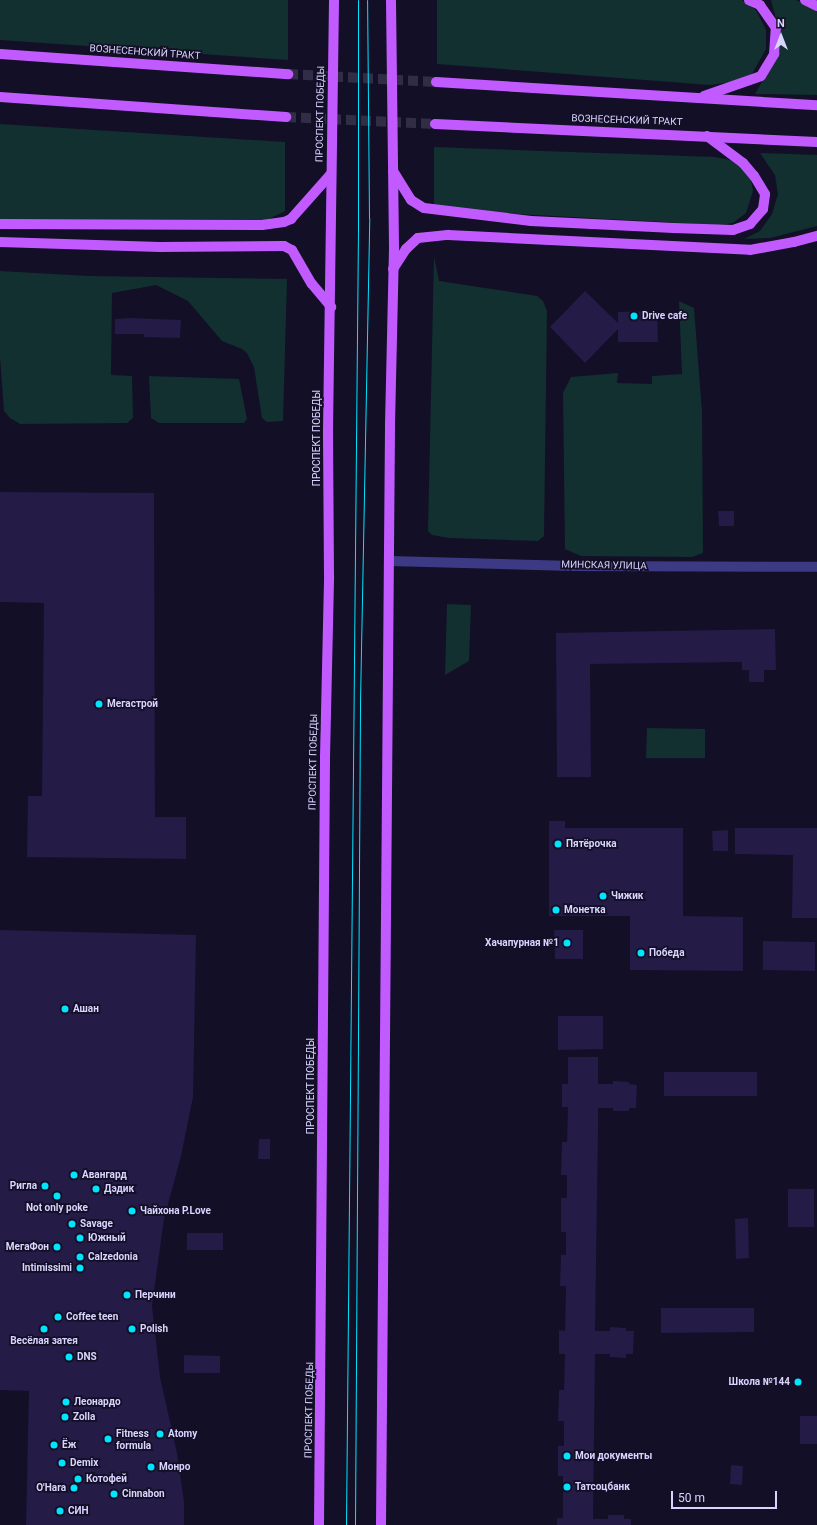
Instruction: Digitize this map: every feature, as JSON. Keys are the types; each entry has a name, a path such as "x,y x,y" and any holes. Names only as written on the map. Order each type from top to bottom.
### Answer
{"main road":[{"path":"382,1525 393,269 391,0"},
{"path":"698,98 761,76 774,54 776,28 760,5 749,0"},
{"path":"805,0 817,6"},
{"name":"ПРОСПЕКТ ПОБЕДЫ","path":"319,1525 325,757 329,576 328,431 331,307 331,174 334,1"},
{"path":"0,47 21,55"},
{"name":"ВОЗНЕСЕНСКИЙ ТРАКТ","path":"0,54 288,74"},
{"path":"436,82 817,105"},
{"path":"0,97 286,117"},
{"name":"ВОЗНЕСЕНСКИЙ ТРАКТ","path":"435,124 817,142"},
{"path":"393,171 411,200 424,208 531,221 733,230 750,224 762,209 765,194 754,176 743,163 707,136"},
{"path":"0,224 262,225 284,222 291,219 331,174"},
{"path":"393,269 406,249 418,238 448,235 750,250 817,236"},
{"path":"0,242 160,247 284,246 292,250 312,284 331,307"}],"street":[{"name":"МИНСКАЯ УЛИЦА","path":"390,561 573,566 817,567"}],"green space":[{"path":"0,0 288,0 288,60 0,40"},
{"path":"437,0 742,0 756,10 766,30 766,49 752,74 732,82 710,85 437,64"},
{"path":"771,0 796,0 817,10 817,95 755,94 774,61 779,30"},
{"path":"0,124 285,142 285,211 267,220 0,219"},
{"path":"434,147 715,157 735,161 750,176 753,191 746,213 733,223 718,225 444,210 434,205"},
{"path":"760,153 817,155 817,226 770,238 744,239 760,231 772,214 778,194 775,175"},
{"path":"434,256 439,281 537,296 543,301 547,311 544,536 538,541 449,538 432,535 428,531"},
{"path":"0,271 88,276 287,279 283,421 267,422 262,418 254,367 247,353 242,349 222,341 188,301 156,285 112,293 111,375 132,376 133,418 127,423 20,424 10,418 4,411 0,357"},
{"path":"679,301 694,308 702,412 703,553 692,557 581,556 565,549 563,393 571,377 618,373 617,383 652,384 652,376 682,374"},
{"path":"149,376 239,379 247,419 244,423 159,423 151,418"},
{"path":"447,604 471,605 469,661 445,675"},
{"path":"647,728 705,729 705,758 646,758"}],"building":[{"path":"585,291 618,323 618,312 657,311 658,342 618,342 618,329 585,363 550,327"},
{"path":"130,318 181,320 180,338 144,337 144,334 115,334 115,319"},
{"name":"Мегастрой","path":"0,492 154,493 155,817 186,817 186,859 27,857 28,796 42,796 44,603 0,602"},
{"path":"718,511 734,511 734,526 719,526"},
{"path":"775,629 776,670 764,670 764,682 749,682 749,670 742,670 742,662 590,664 591,777 557,777 556,633"},
{"path":"549,821 565,821 565,828 683,828 683,916 743,917 743,971 630,970 630,916 549,916"},
{"path":"735,828 817,828 817,918 792,918 793,855 735,854"},
{"path":"728,830 728,851 713,851 712,831"},
{"name":"Южный","path":"0,930 196,935 193,1097 181,1156 164,1219 152,1306 160,1377 177,1453 184,1502 184,1525 26,1525 29,1391 0,1390"},
{"path":"554,930 583,930 583,959 555,959"},
{"path":"763,941 815,942 815,971 763,970"},
{"path":"558,1016 603,1016 603,1049 558,1050"},
{"path":"568,1057 598,1057 598,1084 613,1084 613,1081 629,1082 629,1084 637,1085 636,1108 629,1108 629,1111 613,1111 613,1108 598,1108 595,1331 610,1331 610,1327 626,1328 626,1331 634,1331 633,1354 626,1354 626,1358 610,1357 610,1354 595,1354 593,1519 608,1519 608,1515 624,1515 624,1519 631,1519 631,1525 557,1525 557,1518 563,1518 563,1476 558,1476 558,1446 564,1446 564,1421 558,1421 559,1390 564,1390 565,1354 559,1354 559,1330 565,1331 566,1286 560,1286 561,1255 566,1255 566,1232 561,1232 561,1198 567,1198 567,1175 561,1175 562,1142 567,1142 568,1107 562,1107 562,1084 568,1084"},
{"path":"664,1072 757,1072 757,1096 664,1096"},
{"path":"259,1139 270,1139 270,1159 258,1159"},
{"path":"788,1189 814,1189 814,1227 788,1227"},
{"path":"748,1218 749,1258 736,1259 735,1219"},
{"path":"187,1233 223,1233 223,1250 187,1250"},
{"path":"661,1308 754,1308 754,1332 661,1333"},
{"path":"184,1355 220,1356 220,1373 184,1373"},
{"path":"800,1416 817,1416 817,1444 800,1444"},
{"path":"731,1465 743,1466 742,1485 730,1484"}],"tunnel":[{"path":"288,74 436,82"},
{"path":"286,117 435,124"}],"tram line":[{"path":"346,1525 358,226 358,0"},
{"path":"355,1525 360,702 369,218 367,0"}],"place":[{"name":"Drive cafe","path":"634,316"},
{"name":"Мегастрой","path":"99,704"},
{"name":"Пятёрочка","path":"558,844"},
{"name":"Чижик","path":"603,896"},
{"name":"Монетка","path":"556,910"},
{"name":"Хачапурная №1","path":"567,943"},
{"name":"Победа","path":"641,953"},
{"name":"Ашан","path":"65,1009"},
{"name":"Авангард","path":"74,1175"},
{"name":"Ригла","path":"45,1186"},
{"name":"Дэдик","path":"96,1189"},
{"name":"Not only poke","path":"57,1196"},
{"name":"Чайхона P.Love","path":"132,1211"},
{"name":"Savage","path":"72,1224"},
{"name":"Южный","path":"80,1238"},
{"name":"МегаФон","path":"57,1247"},
{"name":"Calzedonia","path":"80,1257"},
{"name":"Intimissimi","path":"80,1268"},
{"name":"Перчини","path":"127,1295"},
{"name":"Coffee teen","path":"58,1317"},
{"name":"Весёлая затея","path":"44,1329"},
{"name":"Polish","path":"132,1329"},
{"name":"DNS","path":"69,1357"},
{"name":"Школа №144","path":"798,1382"},
{"name":"Леонардо","path":"66,1402"},
{"name":"Zolla","path":"65,1417"},
{"name":"Atomy","path":"160,1434"},
{"name":"Fitness formula","path":"108,1439"},
{"name":"Ёж","path":"54,1445"},
{"name":"Мои документы","path":"567,1456"},
{"name":"Demix","path":"62,1463"},
{"name":"Монро","path":"151,1467"},
{"name":"Котофей","path":"78,1479"},
{"name":"Татсоцбанк","path":"567,1487"},
{"name":"O'Hara","path":"74,1488"},
{"name":"Cinnabon","path":"114,1494"},
{"name":"СИН","path":"60,1511"}]}
